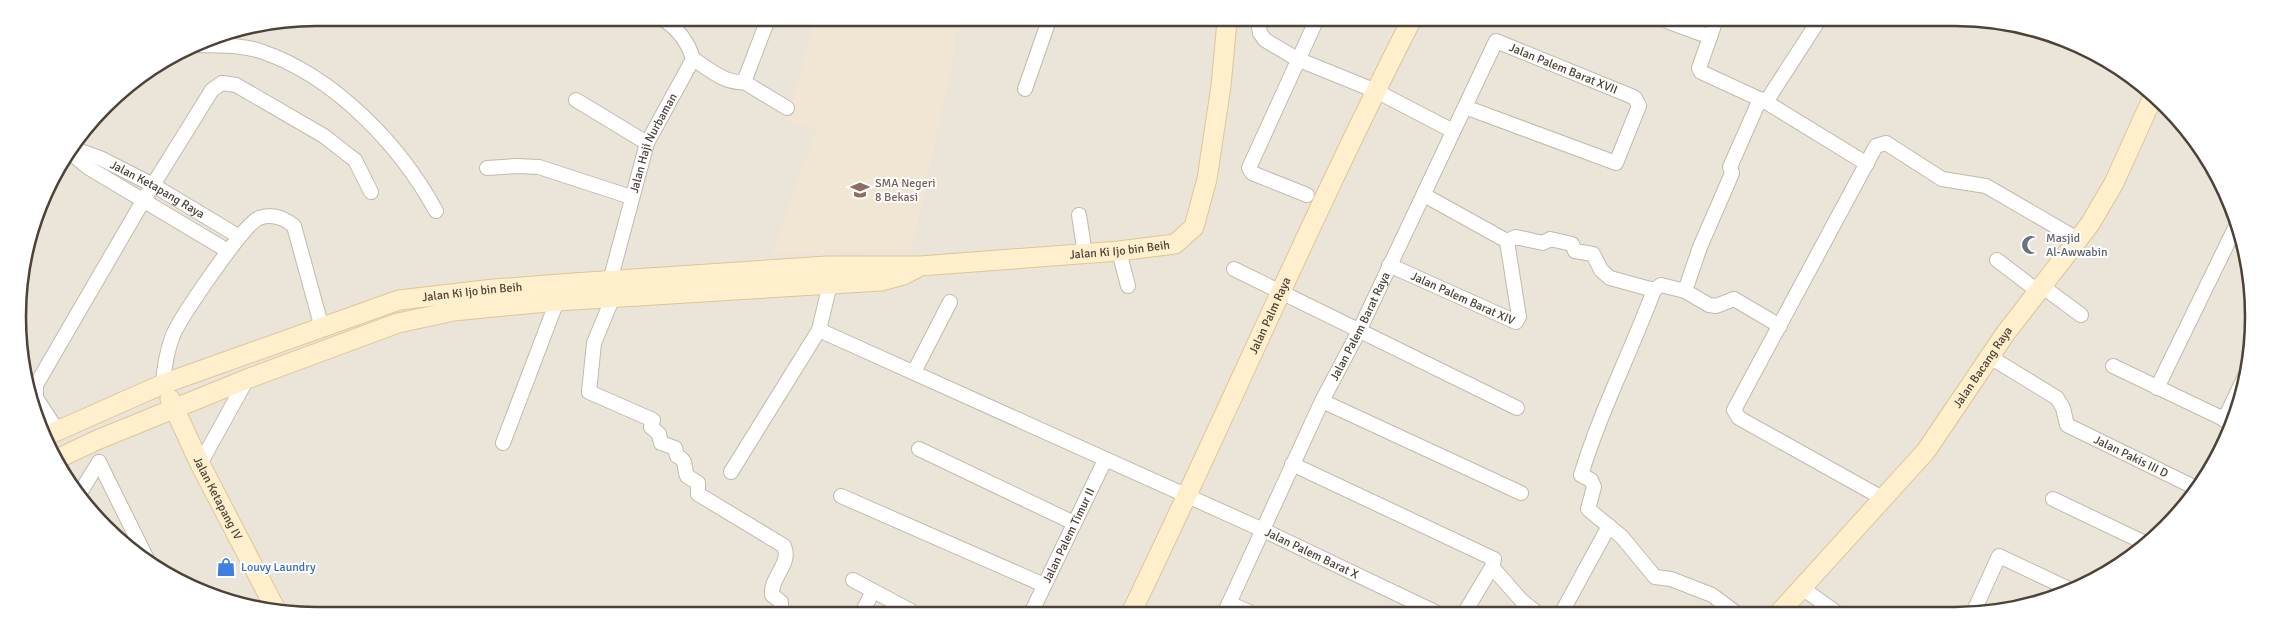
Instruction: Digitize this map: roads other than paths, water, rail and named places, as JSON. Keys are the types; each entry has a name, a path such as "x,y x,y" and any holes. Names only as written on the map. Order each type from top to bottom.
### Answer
{"street":[{"path":"673,26 686,42 693,59 726,80 736,83 744,82 786,108"},
{"path":"744,82 765,26"},
{"path":"1025,89 1047,26"},
{"name":"Jalan Ki Ijo bin Beih","path":"611,289 836,265 920,266 1085,254 1175,244 1194,227 1207,179 1222,86 1227,26"},
{"path":"1259,26 1260,33 1265,40 1297,59 1376,91 1452,131"},
{"path":"1307,195 1252,173 1249,168 1314,26"},
{"name":"Jalan Palm Raya","path":"1134,607 1188,496 1320,205 1408,26"},
{"path":"1680,26 1710,38"},
{"path":"1714,26 1700,70 1763,101 1866,164"},
{"path":"1684,291 1700,247 1732,173 1730,167 1763,101 1815,26"},
{"name":"Jalan Palem Barat XVII","path":"1465,107 1616,163 1639,110 1638,103 1631,96 1496,41"},
{"name":"Jalan Palem Barat Raya","path":"1227,607 1292,464 1322,401 1359,331 1496,41"},
{"path":"212,46 241,47 263,52 321,80 388,141 436,211"},
{"name":"Jalan Haji Nurbaman","path":"693,59 647,143 631,197 611,289 594,343 589,392 653,420 651,427 659,434 661,443 675,448 677,456 684,459 687,476 698,483 698,494 784,546 786,557 771,589 772,595 780,602 781,607"},
{"path":"36,392 36,385 143,201 212,90 222,83 236,85 324,136 355,160 371,192"},
{"path":"576,100 647,143"},
{"name":"Jalan Bacang Raya","path":"1785,607 1926,451 1990,357 2078,240 2114,182 2151,102"},
{"path":"1884,498 1736,416 1735,406 1876,146 1886,143 1942,180 1986,186 2078,240"},
{"name":"Jalan Ketapang Raya","path":"78,150 100,158 153,185 238,236"},
{"name":"Jalan Ketapang Raya","path":"74,156 89,168 228,251"},
{"path":"487,168 540,167 631,197"},
{"path":"1424,196 1507,241 1516,238 1542,243 1550,239 1572,244 1575,251 1593,254 1601,270 1610,278 1654,290"},
{"path":"1079,215 1085,254"},
{"path":"163,384 168,352 174,333 238,236 258,218 278,217 294,226 322,328"},
{"path":"2157,388 2232,233"},
{"name":"Jalan Palem Barat XIV","path":"1389,265 1516,322 1519,317 1507,241"},
{"path":"1119,251 1128,286"},
{"path":"1997,260 2081,315"},
{"name":"Jalan Ki Ijo bin Beih","path":"53,433 163,384 400,300 611,289 881,282 903,276 920,266"},
{"path":"1234,269 1517,408"},
{"path":"731,472 819,330 830,284"},
{"path":"1729,607 1712,594 1671,580 1655,577 1647,570 1634,549 1602,518 1588,509 1594,486 1591,480 1581,476 1594,434 1654,290 1661,285 1684,291 1709,305 1722,304 1730,299 1740,301 1780,326"},
{"path":"503,443 557,292"},
{"name":"Jalan Ki Ijo bin Beih","path":"62,457 248,379 398,323 557,292"},
{"path":"914,372 950,302"},
{"name":"Jalan Palem Barat X","path":"819,330 1263,530 1425,607"},
{"name":"Jalan Pakis III D","path":"1990,357 2057,398 2063,408 2067,425 2191,485"},
{"path":"2113,366 2226,420"},
{"path":"200,464 248,379"},
{"name":"Jalan Ketapang IV","path":"163,384 200,464 272,603"},
{"path":"1322,401 1521,493"},
{"path":"42,411 53,433"},
{"path":"919,449 1074,523"},
{"name":"Jalan Palem Timur II","path":"1034,607 1105,460"},
{"path":"83,488 99,462 138,545"},
{"path":"1292,464 1494,559 1492,567 1469,607"},
{"path":"841,496 1044,585"},
{"path":"2054,499 2139,540"},
{"path":"1565,607 1609,526"},
{"path":"1975,606 1999,556 2060,587"},
{"path":"1492,567 1530,607"},
{"path":"853,580 904,607"},
{"path":"1802,588 1829,607"},
{"path":"865,607 874,591"}],"place":[{"name":"SMA Negeri 8 Bekasi","path":"860,190"},
{"name":"Masjid Al-Awwabin","path":"2031,245"},
{"name":"Louvy Laundry","path":"226,567"}]}
